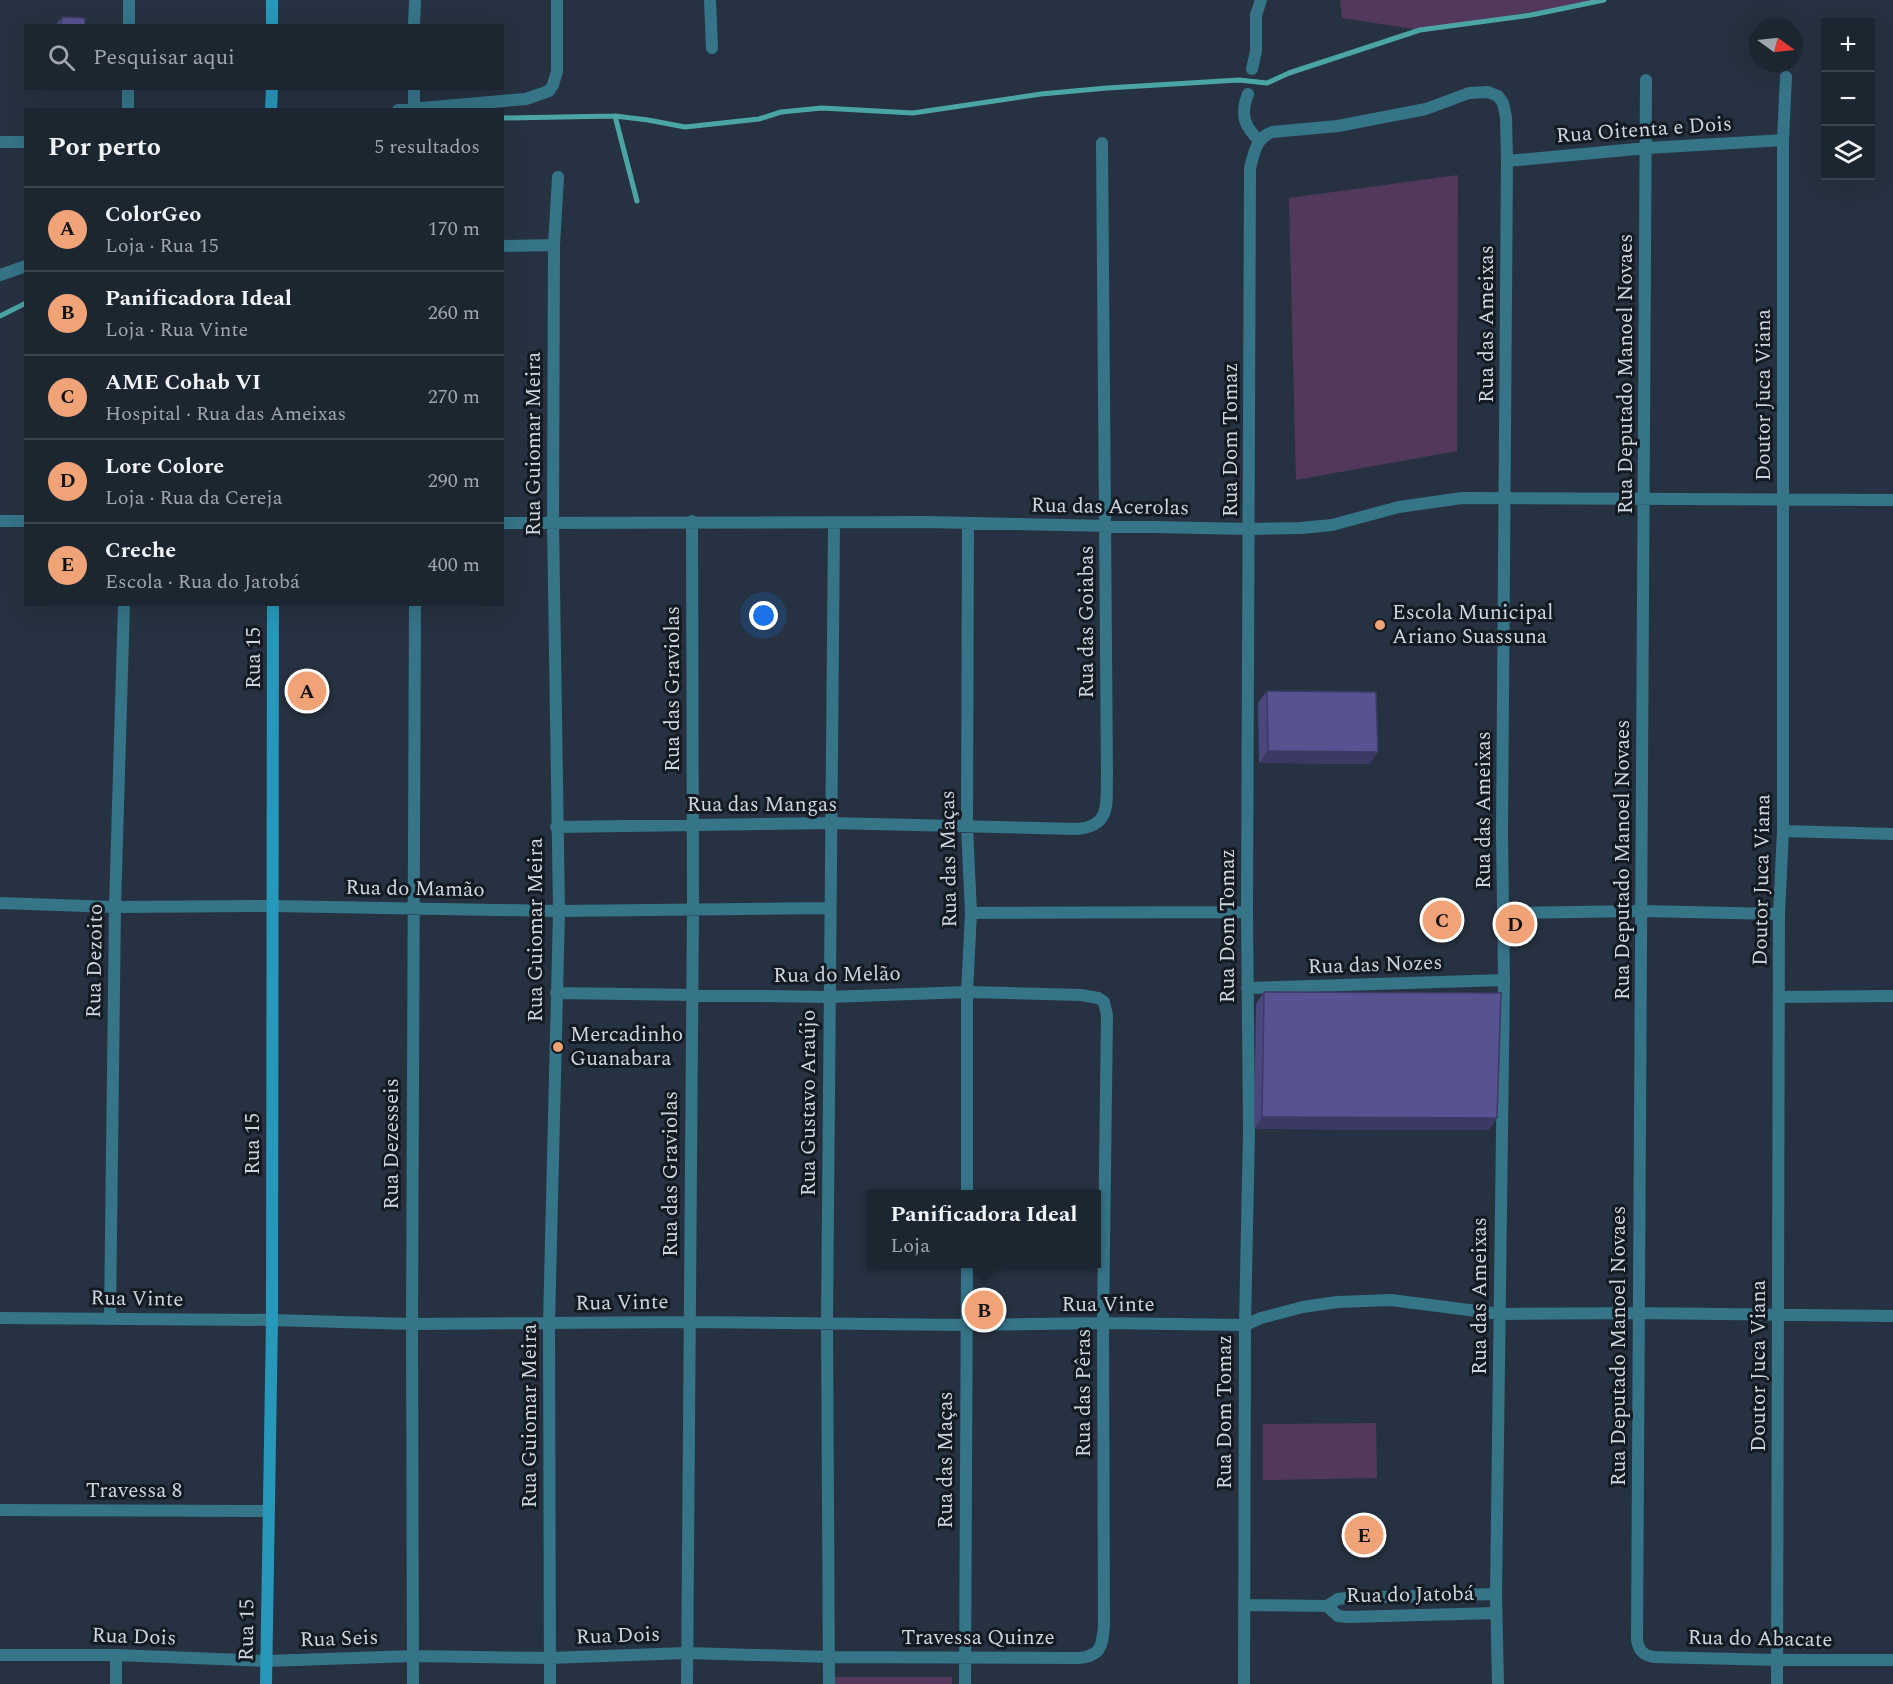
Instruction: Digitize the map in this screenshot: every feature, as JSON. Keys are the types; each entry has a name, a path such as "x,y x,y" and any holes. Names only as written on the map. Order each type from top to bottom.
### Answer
{"main road":[{"path":"272,0 272,24"},
{"path":"271,108 272,90"},
{"name":"Rua 15","path":"266,1684 272,1320 273,606"}],"street":[{"path":"129,0 129,24"},
{"path":"414,24 415,0"},
{"path":"414,90 414,108 495,102 540,95 549,91 553,86 557,71 557,0"},
{"path":"710,0 712,48"},
{"path":"1252,69 1256,51 1256,15 1261,0"},
{"name":"Doutor Juca Viana","path":"1777,1684 1779,914 1783,831 1783,140 1786,77"},
{"name":"Rua Deputado Manoel Novaes","path":"1637,1640 1646,80"},
{"path":"128,90 128,108"},
{"name":"Rua das Ameixas","path":"1260,141 1266,134 1272,132 1338,126 1426,110 1469,93 1492,93 1502,100 1506,117 1503,980 1496,1594 1498,1684"},
{"path":"1248,94 1243,107 1244,122 1260,141"},
{"name":"Rua Oitenta e Dois","path":"1507,161 1647,148 1783,140"},
{"name":"Rua Dom Tomaz","path":"1244,1684 1245,1325 1249,1131 1247,912 1250,168 1256,145 1260,141"},
{"path":"0,142 24,142"},
{"name":"Rua das Goiabas","path":"968,827 1077,829 1095,826 1104,814 1107,775 1102,143"},
{"name":"Rua Guiomar Meira","path":"550,1684 549,1324 559,911 553,522 554,245 558,177"},
{"path":"504,246 554,245"},
{"path":"0,275 24,267"},
{"name":"Rua das Acerolas","path":"504,522 692,521 1250,529 1332,525 1399,507 1462,498 1893,500"},
{"path":"0,521 24,521"},
{"name":"Rua das Graviolas","path":"687,1684 693,908 692,521"},
{"name":"Rua Gustavo Araújo","path":"829,1684 827,1322 834,523"},
{"name":"Rua das Maças","path":"967,1190 968,992 971,913 968,827 968,524"},
{"name":"Rua Dezoito","path":"110,1318 115,907 124,606"},
{"name":"Rua Dezesseis","path":"413,1684 412,909 415,606"},
{"name":"Rua das Mangas","path":"556,827 831,824 968,827"},
{"path":"1783,831 1893,834"},
{"name":"Rua do Mamão","path":"0,903 115,907 273,906 559,911 830,908"},
{"path":"1502,913 1642,911 1779,914"},
{"path":"971,913 1247,912"},
{"name":"Rua das Nozes","path":"1248,988 1503,980"},
{"name":"Rua do Melão","path":"556,993 829,997 968,992 1095,997 1104,1002 1107,1015"},
{"path":"1779,997 1893,996"},
{"name":"Rua das Pêras","path":"1104,1626 1103,1323 1107,1015"},
{"name":"Rua das Maças","path":"964,1684 967,1268"},
{"name":"Rua Vinte","path":"0,1318 272,1320 412,1324 827,1322 966,1325 1103,1323 1245,1325 1289,1310 1338,1302 1391,1300 1500,1314 1893,1316"},
{"name":"Travessa 8","path":"0,1510 268,1511"},
{"name":"Rua do Jatobá","path":"1244,1605 1327,1606 1338,1599 1346,1598 1496,1594"},
{"name":"Rua do Jatobá","path":"1327,1606 1338,1616 1347,1617 1496,1613"},
{"name":"Travessa Quinze","path":"830,1657 1089,1657 1098,1651 1104,1626"},
{"name":"Rua do Abacate","path":"1637,1640 1639,1649 1654,1657 1893,1660"},
{"name":"Rua Dois","path":"413,1656 550,1658 686,1653 830,1657"},
{"name":"Rua Dois","path":"0,1655 116,1655 266,1661"},
{"path":"116,1655 116,1684"},
{"name":"Rua Seis","path":"266,1661 413,1656"}],"shaded area":[{"path":"1340,0 1604,0 1420,30 1342,18"},
{"path":"1458,175 1457,451 1296,480 1289,198"},
{"path":"1376,1423 1377,1478 1263,1480 1263,1424"},
{"path":"832,1677 952,1677 952,1684 832,1684"}],"building":[{"path":"62,17 85,18 85,24 61,24"},
{"path":"1267,691 1376,692 1378,752 1268,751"},
{"path":"1264,992 1501,993 1497,1118 1262,1117"}],"waterway":[{"path":"504,118 615,116 685,127 759,119 781,112 822,108 913,113 1041,94 1107,88 1239,80 1267,83 1289,73 1420,30 1531,15 1604,0"},
{"path":"615,116 637,201"},
{"path":"0,316 24,304"}],"place":[{"name":"Escola Municipal Ariano Suassuna","path":"1380,625"},
{"name":"ColorGeo","path":"307,691"},
{"name":"AME Cohab VI","path":"1442,920"},
{"name":"Lore Colore","path":"1515,924"},
{"name":"Mercadinho Guanabara","path":"558,1047"},
{"name":"Panificadora Ideal","path":"984,1310"},
{"name":"Creche","path":"1364,1535"}]}
